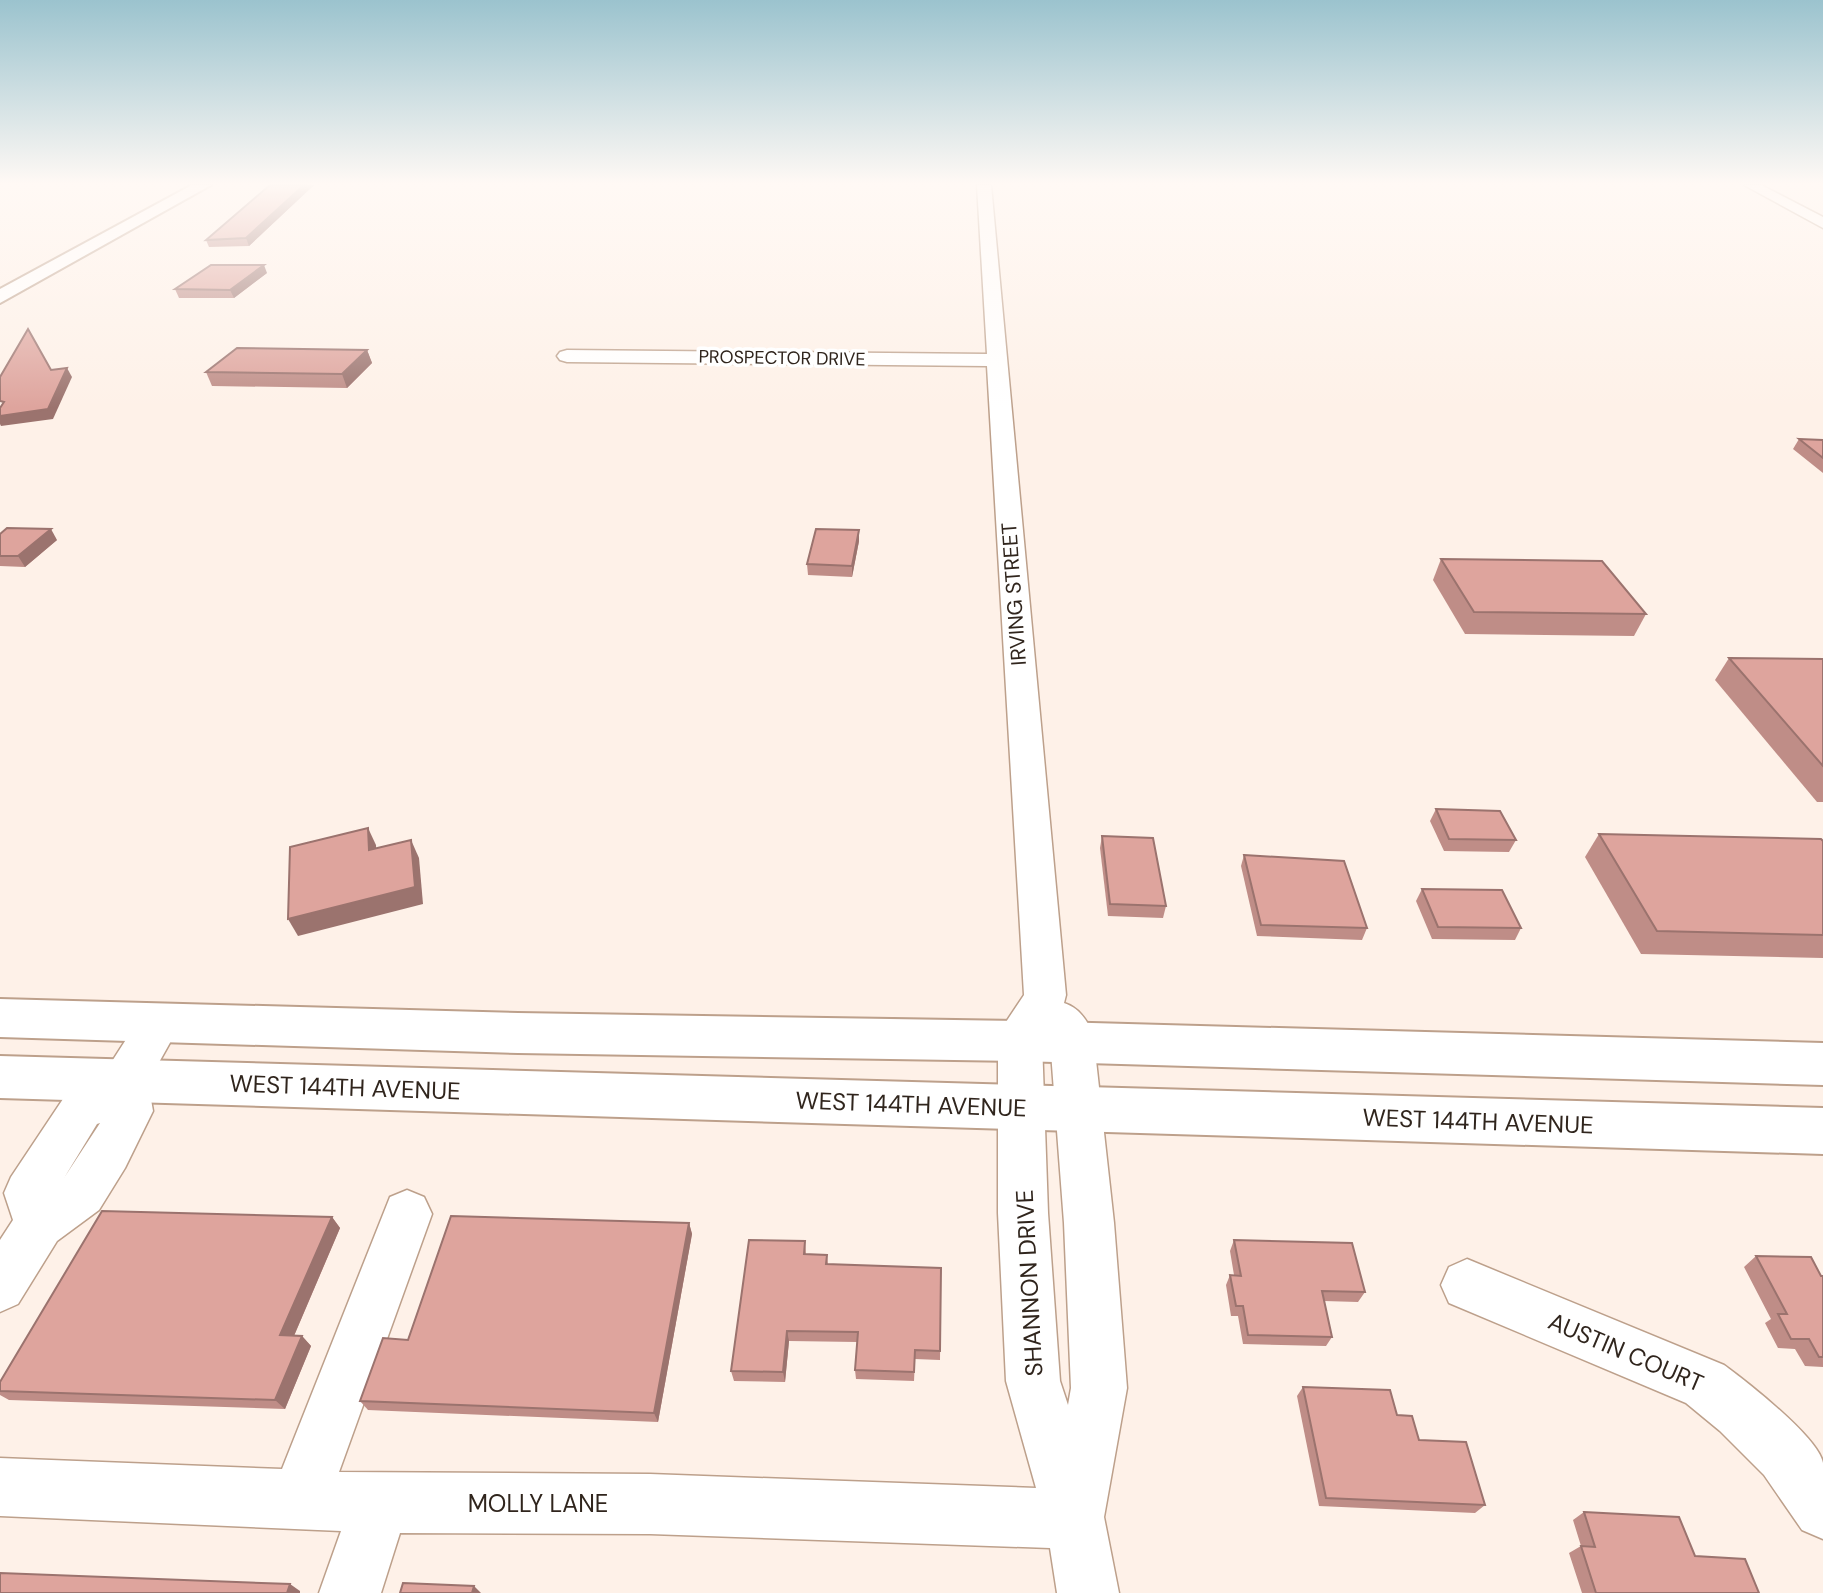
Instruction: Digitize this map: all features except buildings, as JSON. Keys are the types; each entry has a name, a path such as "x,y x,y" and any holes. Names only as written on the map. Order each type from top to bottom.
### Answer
{"main road":[{"path":"0,297 68,259"},
{"path":"0,1018 532,1033 1032,1022 1072,1042 1823,1064"},
{"name":"WEST 144TH AVENUE","path":"0,1077 1823,1131"}],"street":[{"name":"IRVING STREET","path":"990,259 1032,1022"},
{"name":"PROSPECTOR DRIVE","path":"567,356 997,360"},
{"name":"SHANNON DRIVE","path":"1032,1022 1021,1107 1023,1213 1033,1381 1076,1519 1088,1593"},
{"path":"0,1286 39,1224 82,1194 108,1153 130,1111 125,1080 160,1023"},
{"path":"1072,1042 1077,1110"},
{"name":"SHANNON DRIVE","path":"1076,1519 1099,1388 1089,1223 1077,1110"},
{"path":"299,1500 407,1214"},
{"name":"AUSTIN COURT","path":"1467,1284 1705,1384 1740,1411 1784,1455 1823,1509"},
{"name":"MOLLY LANE","path":"0,1486 380,1503 650,1504 1076,1519"},
{"path":"350,1593 380,1503"}]}
